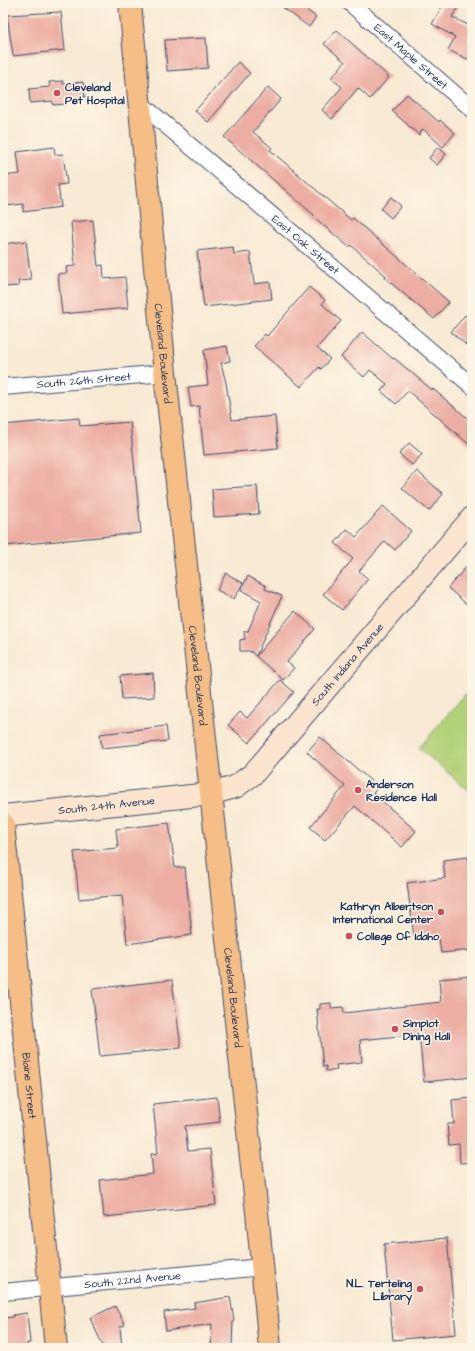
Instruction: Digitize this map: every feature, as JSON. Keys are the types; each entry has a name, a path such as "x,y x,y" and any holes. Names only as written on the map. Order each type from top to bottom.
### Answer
{"main road":[{"name":"Cleveland Boulevard","path":"130,3 164,373 270,1348"},
{"name":"South Indiana Avenue","path":"210,794 235,787 252,774 472,518"},
{"name":"South 24th Avenue","path":"3,816 210,794"},
{"name":"Blaine Street","path":"3,824 56,1348"}],"street":[{"name":"East Maple Street","path":"350,3 472,109"},
{"name":"East Oak Street","path":"140,103 472,386"},
{"name":"South 26th Street","path":"3,387 164,373"},
{"name":"South 22nd Avenue","path":"3,1292 262,1267"}],"green space":[{"path":"469,690 472,693 472,793 419,748"}],"building":[{"path":"277,3 297,3 316,17 309,27"},
{"path":"444,3 461,3 452,17 472,27 472,61 448,50 455,37 432,24"},
{"path":"61,12 65,50 13,56 7,15"},
{"path":"337,30 389,77 370,99 358,88 332,119 322,110 342,87 331,78 345,62 324,44"},
{"path":"206,38 208,68 167,71 165,40"},
{"path":"238,62 250,73 208,122 195,111"},
{"name":"Cleveland Pet Hospital","path":"63,81 63,84 83,82 85,97 65,99 66,104 53,105 52,101 30,103 29,89 50,87 49,82"},
{"path":"268,87 281,99 253,132 272,148 270,150 351,220 353,218 449,302 434,319 385,278 386,276 351,245 349,247 329,230 313,216 314,215 224,137"},
{"path":"407,94 439,122 440,120 455,133 443,147 423,129 419,135 392,111"},
{"path":"54,147 55,155 63,154 67,184 58,185 61,207 23,212 23,204 6,206 3,176 20,174 17,152"},
{"path":"438,147 446,154 437,165 429,158"},
{"path":"391,197 401,206 391,218 381,209"},
{"path":"93,220 98,266 103,265 104,279 125,277 128,308 62,314 58,274 67,273 66,267 75,266 71,222"},
{"path":"26,241 31,280 18,281 19,286 3,287 3,244"},
{"path":"233,247 234,254 250,252 254,284 270,282 272,299 204,307 197,251"},
{"path":"309,287 325,300 322,304 341,321 317,348 330,359 321,369 319,367 301,387 254,346 265,334 267,336"},
{"path":"465,315 472,320 472,350 451,332"},
{"path":"362,332 393,359 394,358 432,390 433,389 472,422 472,447 408,391 396,404 381,391 387,384 370,370 364,377 341,357"},
{"path":"227,346 230,361 221,363 232,420 275,416 278,448 204,455 199,406 191,407 188,387 208,385 204,350"},
{"path":"79,418 80,426 130,422 141,533 4,546 3,425"},
{"path":"409,443 422,454 412,465 399,454"},
{"path":"417,471 443,494 429,511 402,488"},
{"path":"257,486 259,514 214,517 212,489"},
{"path":"383,506 411,531 395,550 385,541 359,571 368,579 342,610 323,594 353,559 335,543 347,529 356,537"},
{"path":"472,560 472,609 448,588"},
{"path":"226,573 243,583 234,599 217,590"},
{"path":"248,576 266,586 265,589 282,596 256,656 295,611 315,629 287,662 294,668 283,680 250,651 240,651 240,640 245,639 244,631 248,631 261,601 241,590"},
{"path":"153,673 154,697 122,699 120,676"},
{"path":"280,680 294,692 249,743 228,725 240,712 247,718"},
{"path":"166,726 168,741 102,748 100,734"},
{"name":"Anderson Residence Hall","path":"320,737 378,787 373,793 416,831 402,847 355,806 325,840 310,827 345,786 307,752"},
{"path":"169,823 175,868 185,867 192,935 127,944 122,895 79,899 74,852 118,848 116,829"},
{"name":"Kathryn Albertson International Center","path":"468,857 472,888 472,950 441,953 439,939 426,940 426,936 414,937 407,883 445,878 443,860"},
{"name":"Simplot Dining Hall","path":"472,976 472,1077 424,1082 419,1034 360,1040 362,1062 336,1065 337,1070 326,1071 326,1066 323,1067 317,1009 320,1009 320,1004 331,1003 331,1008 343,1007 344,1013 441,1002 439,979"},
{"path":"172,980 181,1048 100,1056 92,989"},
{"path":"217,1097 220,1122 185,1126 188,1151 210,1149 216,1205 104,1217 100,1180 153,1174 151,1154 158,1153 153,1104"},
{"path":"472,1098 472,1162 460,1163 459,1144 449,1145 447,1124 454,1124 452,1100"},
{"name":"N.L. Terteling Library","path":"447,1238 456,1334 393,1340 384,1244"},
{"path":"230,1297 234,1320 232,1348 211,1348 212,1324 166,1331 164,1312 195,1308 194,1303"},
{"path":"115,1306 125,1325 120,1327 122,1348 104,1348 90,1318"},
{"path":"27,1313 30,1343 27,1343 27,1348 3,1348 3,1318"}],"place":[{"name":"Cleveland Pet Hospital","path":"57,93"},
{"name":"Anderson Residence Hall","path":"358,790"},
{"name":"Kathryn Albertson International Center","path":"441,912"},
{"name":"College Of Idaho","path":"349,936"},
{"name":"Simplot Dining Hall","path":"395,1029"},
{"name":"N.L. Terteling Library","path":"420,1289"}]}
